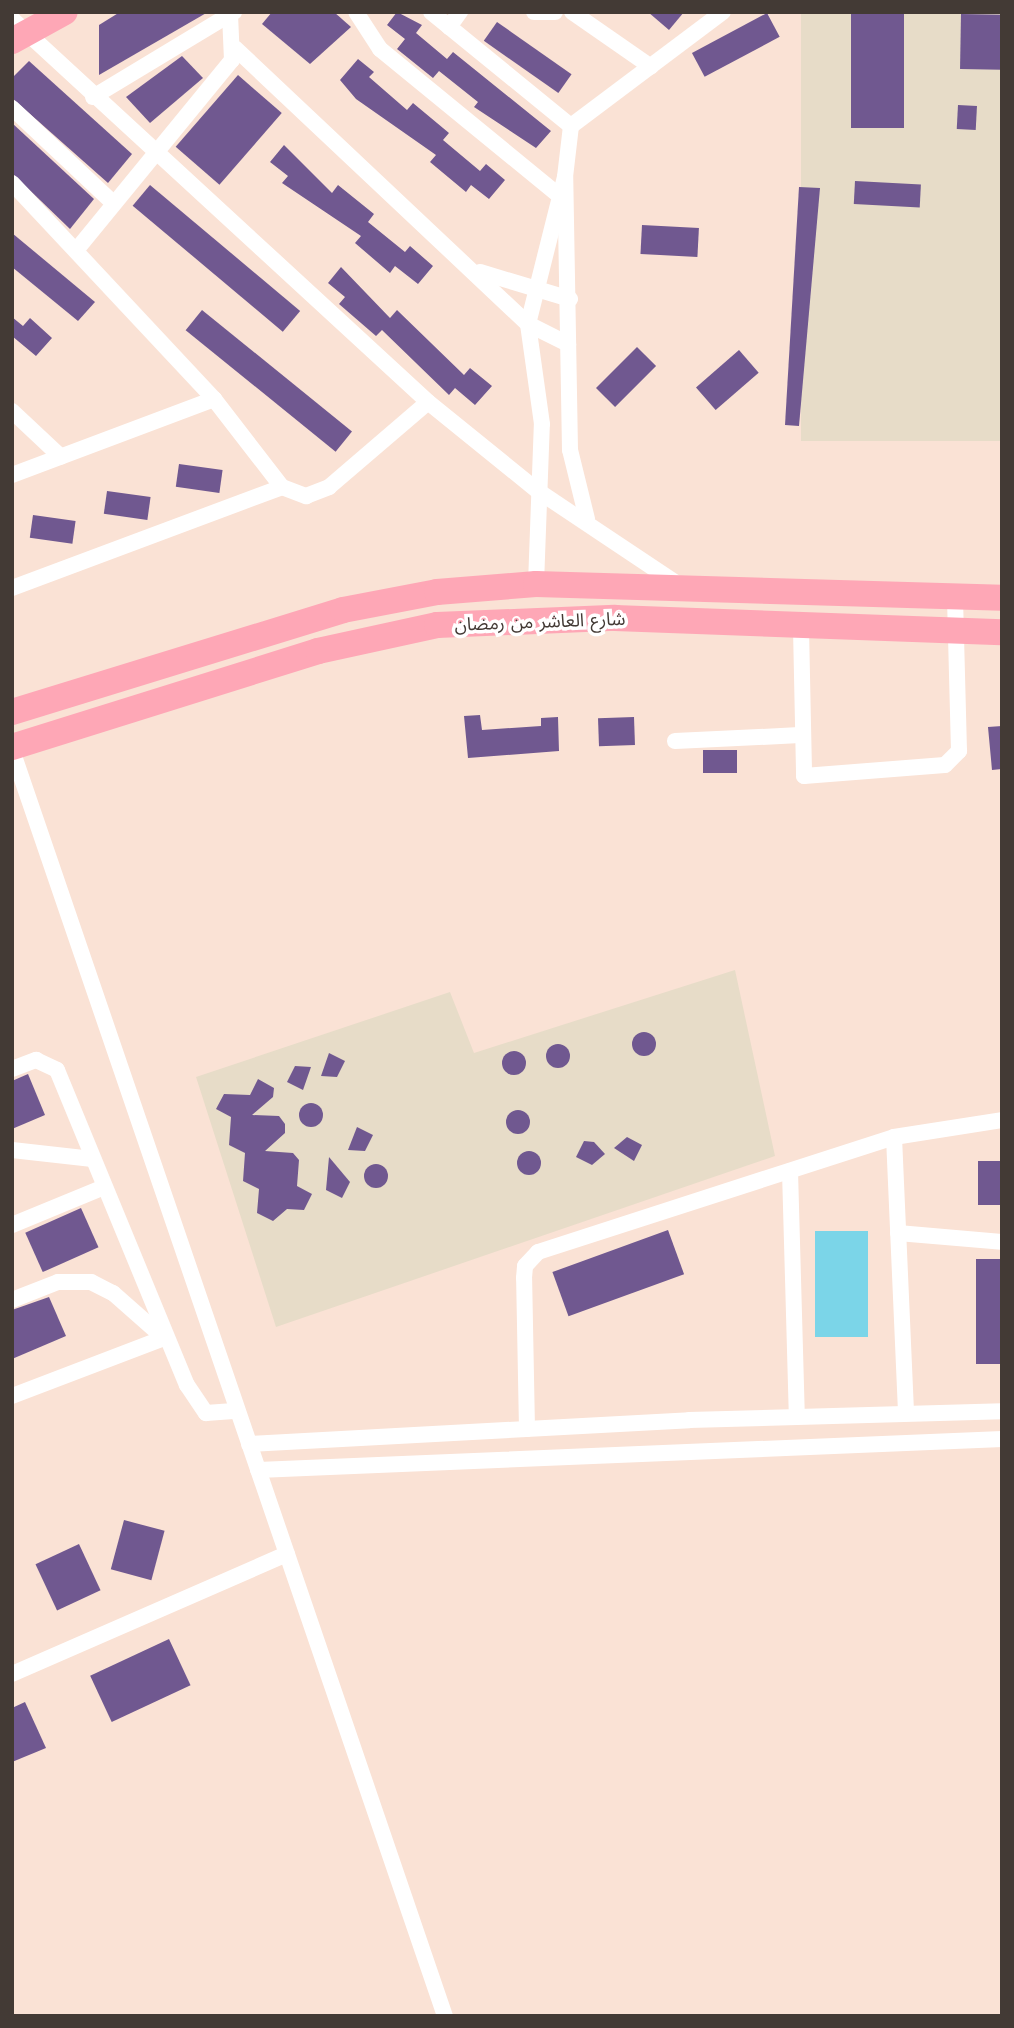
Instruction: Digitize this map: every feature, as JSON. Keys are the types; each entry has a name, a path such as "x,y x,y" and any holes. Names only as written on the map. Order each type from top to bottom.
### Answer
{"main road":[{"path":"17,31 65,12"},
{"name":"شارع العاشر من رمضان","path":"12,712 343,610 437,592 536,584 955,599 1002,598"},
{"name":"شارع العاشر من رمضان","path":"12,749 318,651 437,625 615,618 957,635 1002,632"}],"street":[{"path":"356,12 380,49 570,205"},
{"path":"431,12 571,126"},
{"path":"449,27 460,12"},
{"path":"534,12 555,12"},
{"path":"572,12 651,67"},
{"path":"587,519 571,471 568,344 570,205 565,177 571,126 723,12"},
{"path":"78,248 153,152 223,73 235,48 232,14 93,97"},
{"path":"17,31 428,402 538,491 587,519 685,589"},
{"path":"235,48 477,272 528,324 568,344"},
{"path":"12,108 113,203"},
{"path":"536,584 542,415 528,324 556,194 565,177"},
{"path":"12,183 78,248 214,399 282,487 299,497 329,487 428,402"},
{"path":"477,272 570,299"},
{"path":"12,475 214,399"},
{"path":"12,411 61,457"},
{"path":"12,588 282,487"},
{"path":"801,628 800,735 808,778 951,763 959,751 955,599"},
{"path":"675,741 800,735"},
{"path":"12,749 445,2016"},
{"path":"12,1069 36,1060 54,1066 163,1338 206,1413 237,1411"},
{"path":"527,1429 524,1278 530,1259 546,1248 894,1137 1002,1120"},
{"path":"894,1137 906,1413"},
{"path":"12,1150 92,1158"},
{"path":"790,1171 797,1416"},
{"path":"12,1225 104,1187"},
{"path":"898,1233 1002,1242"},
{"path":"12,1300 58,1282 91,1282 113,1293 163,1338"},
{"path":"12,1396 163,1338"},
{"path":"249,1444 797,1416 1002,1411"},
{"path":"258,1470 1002,1439"},
{"path":"12,1674 287,1554"}],"shaded area":[{"path":"801,12 1002,12 1002,441 801,441"},
{"path":"735,970 775,1156 276,1327 196,1077 450,992 474,1053"}],"water":[{"path":"815,1231 868,1231 868,1337 815,1337"}],"building":[{"path":"120,12 208,12 99,75 99,25"},
{"path":"272,12 334,12 351,27 310,64 262,24"},
{"path":"397,12 422,25 416,33 447,59 453,52 551,131 536,148 474,107 478,102 439,71 433,78 397,49 405,39 387,25"},
{"path":"648,12 684,12 669,30"},
{"path":"851,12 904,12 904,128 851,128"},
{"path":"767,13 780,37 705,77 692,53"},
{"path":"961,14 1002,15 1001,70 960,69"},
{"path":"497,22 572,74 558,93 484,41"},
{"path":"182,56 203,78 150,123 126,97"},
{"path":"358,59 374,72 369,77 407,110 413,103 449,133 443,140 480,171 486,164 505,180 489,199 471,185 466,192 430,162 436,155 356,99 340,80"},
{"path":"29,61 132,154 108,183 12,98 12,78"},
{"path":"238,75 282,113 219,185 176,147"},
{"path":"958,105 977,106 976,130 957,129"},
{"path":"12,123 94,199 70,229 12,173"},
{"path":"284,145 332,193 338,185 374,214 368,222 405,252 410,246 433,266 418,284 395,266 390,273 355,243 361,236 282,183 288,176 270,162"},
{"path":"855,181 921,184 920,207 854,204"},
{"path":"150,185 300,311 283,332 133,206"},
{"path":"799,187 820,188 799,426 785,425"},
{"path":"642,225 699,228 697,257 640,254"},
{"path":"12,233 95,302 78,321 12,267"},
{"path":"341,267 390,318 397,310 464,375 470,368 492,386 475,405 455,388 449,395 382,330 376,336 339,304 345,297 328,283"},
{"path":"202,310 352,431 336,452 186,330"},
{"path":"12,317 23,326 30,318 52,338 36,356 12,336"},
{"path":"637,347 656,366 615,407 596,388"},
{"path":"739,350 759,373 716,410 696,387"},
{"path":"179,464 223,470 219,493 176,487"},
{"path":"107,491 151,497 147,520 104,514"},
{"path":"33,515 76,521 72,544 30,538"},
{"path":"480,715 482,730 541,726 541,718 558,717 559,751 468,758 464,716"},
{"path":"634,717 635,745 599,746 598,718"},
{"path":"1002,726 1002,769 992,770 988,727"},
{"path":"703,750 737,750 737,773 703,773"},
{"path":"644,1032 655,1039 656,1044 649,1055 644,1056 633,1049 632,1044 639,1033"},
{"path":"558,1044 569,1051 570,1056 563,1067 558,1068 547,1061 546,1056 553,1045"},
{"path":"514,1051 525,1058 526,1063 519,1074 514,1075 503,1068 502,1063 509,1052"},
{"path":"329,1053 345,1061 337,1077 321,1076"},
{"path":"295,1066 311,1067 303,1090 287,1082"},
{"path":"28,1074 45,1115 12,1129 12,1081"},
{"path":"258,1079 274,1088 273,1097 252,1115 279,1116 285,1124 285,1133 265,1151 293,1153 299,1160 297,1186 312,1194 304,1210 287,1209 273,1221 257,1213 259,1189 243,1181 245,1153 229,1145 231,1117 216,1109 224,1094 250,1095"},
{"path":"311,1103 322,1110 323,1115 316,1126 311,1127 300,1120 299,1115 306,1104"},
{"path":"518,1110 529,1117 530,1122 523,1133 518,1134 507,1127 506,1122 513,1111"},
{"path":"357,1127 373,1135 365,1151 348,1150"},
{"path":"627,1137 642,1145 634,1161 614,1148"},
{"path":"584,1141 594,1142 605,1154 592,1165 576,1157"},
{"path":"529,1151 540,1158 541,1163 534,1174 529,1175 518,1168 517,1163 524,1152"},
{"path":"329,1157 350,1182 342,1198 326,1190"},
{"path":"978,1161 1002,1161 1002,1205 978,1205"},
{"path":"376,1164 387,1171 388,1176 381,1187 376,1188 365,1181 364,1176 371,1165"},
{"path":"81,1208 98,1247 43,1272 25,1233"},
{"path":"668,1230 684,1274 568,1316 552,1272"},
{"path":"976,1259 1002,1259 1002,1364 976,1364"},
{"path":"49,1297 66,1336 12,1359 12,1310"},
{"path":"124,1520 165,1531 151,1580 111,1569"},
{"path":"79,1544 101,1590 57,1611 35,1564"},
{"path":"169,1639 191,1685 112,1722 90,1676"},
{"path":"25,1702 46,1748 12,1762 12,1708"}]}
